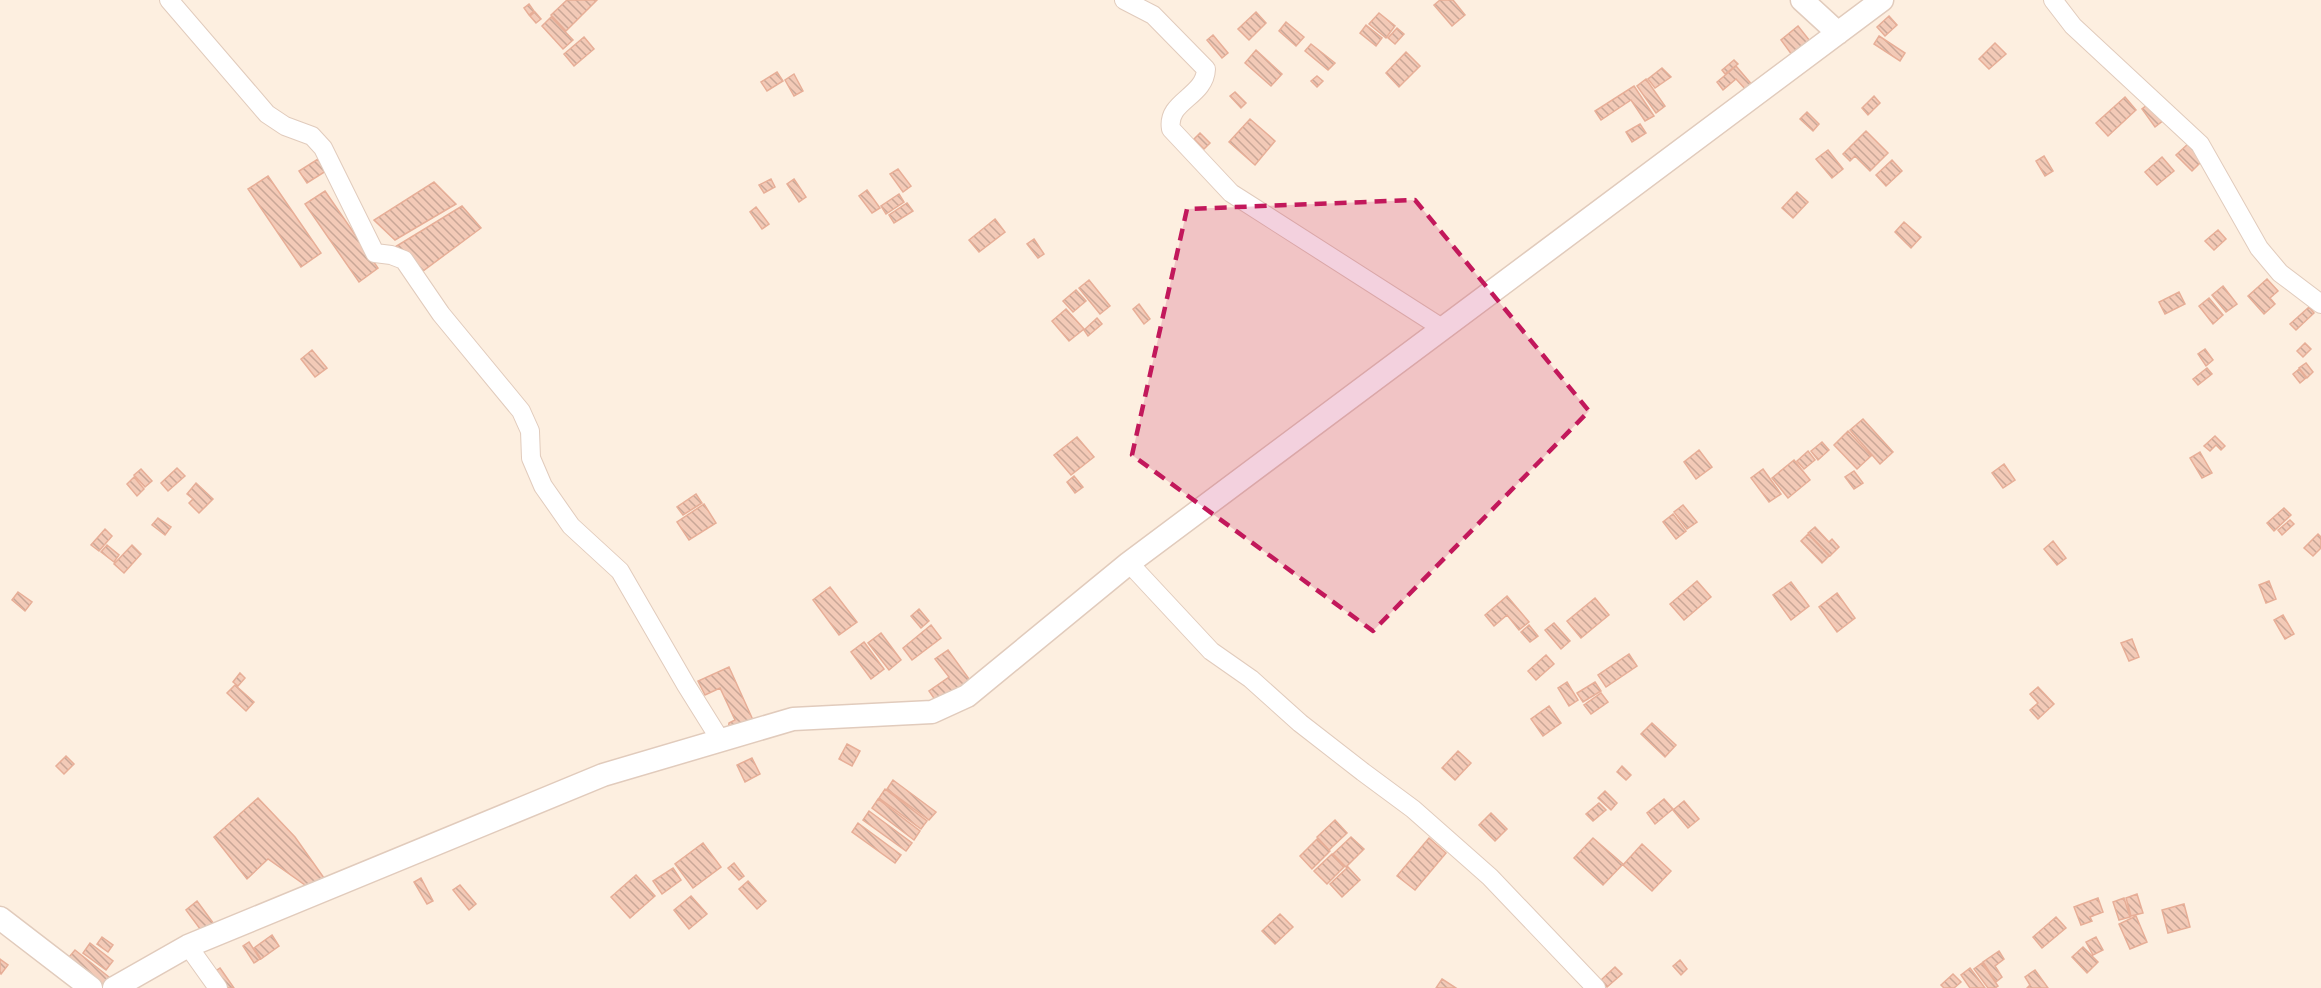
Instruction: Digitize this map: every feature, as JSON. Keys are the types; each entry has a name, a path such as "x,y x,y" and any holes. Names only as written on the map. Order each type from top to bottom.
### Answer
{"street":[{"path":"170,0 267,114 285,126 312,136 323,148 375,253 391,255 404,260 441,314 521,411 530,431 531,458 543,486 572,526 620,572 686,685 722,741"},
{"path":"1125,0 1153,15 1206,69 1203,84 1173,112 1169,121 1171,129 1231,193 1442,328"},
{"path":"1802,0 1838,33"},
{"path":"114,988 188,946 603,775 793,718 933,712 967,696 1129,562 1882,0"},
{"path":"2053,0 2073,26 2200,144 2259,248 2280,273 2321,304"},
{"path":"1129,562 1211,651 1251,679 1300,723 1413,809 1490,877 1596,988"},
{"path":"0,918 91,988"},
{"path":"188,946 218,988"}],"highlighted area":[{"path":"1415,200 1589,411 1373,631 1132,455 1187,209"}],"building":[{"path":"567,0 597,0 566,31 551,15"},
{"path":"1440,0 1453,0 1465,15 1452,26 1434,5"},
{"path":"529,4 534,11 529,15 524,8"},
{"path":"535,12 541,19 536,23 530,16"},
{"path":"1256,12 1266,23 1249,40 1238,29"},
{"path":"1379,13 1395,26 1386,38 1369,24"},
{"path":"1889,16 1897,25 1885,36 1877,27"},
{"path":"551,17 573,40 563,49 542,26"},
{"path":"1286,22 1304,37 1296,46 1279,31"},
{"path":"1366,25 1382,38 1376,46 1360,33"},
{"path":"1798,26 1810,41 1792,55 1781,40"},
{"path":"1397,28 1404,34 1395,44 1388,38"},
{"path":"1213,35 1228,53 1222,58 1207,40"},
{"path":"1879,36 1905,53 1900,61 1874,44"},
{"path":"584,37 594,49 574,66 564,54"},
{"path":"1995,43 2006,54 1989,69 1979,59"},
{"path":"1311,44 1335,63 1328,70 1305,51"},
{"path":"1256,50 1282,74 1271,86 1245,63"},
{"path":"1406,52 1420,66 1399,87 1386,73"},
{"path":"1734,60 1738,64 1725,74 1722,70"},
{"path":"1736,66 1753,86 1747,91 1736,79 1723,90 1717,82"},
{"path":"1662,68 1671,77 1655,88 1648,79"},
{"path":"777,72 783,81 767,91 761,82"},
{"path":"794,74 803,91 794,96 785,80"},
{"path":"1317,76 1323,81 1317,87 1311,81"},
{"path":"1646,79 1665,106 1656,113 1637,86"},
{"path":"1634,86 1654,116 1645,121 1631,100 1601,120 1595,111"},
{"path":"1235,92 1246,103 1241,108 1230,96"},
{"path":"1874,96 1880,103 1868,115 1862,108"},
{"path":"2125,97 2136,110 2108,136 2096,123"},
{"path":"2156,98 2169,116 2155,127 2142,109"},
{"path":"1807,112 1819,124 1813,131 1800,119"},
{"path":"1250,119 1275,141 1255,165 1229,142"},
{"path":"1640,124 1646,133 1632,142 1626,132"},
{"path":"1866,131 1888,153 1870,171 1855,156 1850,161 1843,154"},
{"path":"1200,133 1210,143 1204,149 1194,139"},
{"path":"2189,143 2204,159 2192,171 2176,155"},
{"path":"1828,150 1843,169 1832,178 1816,159"},
{"path":"2044,156 2053,171 2045,176 2036,161"},
{"path":"2162,157 2174,171 2157,185 2145,172"},
{"path":"318,159 326,171 307,183 299,171"},
{"path":"1892,160 1902,171 1886,186 1876,175"},
{"path":"898,169 911,186 903,192 890,174"},
{"path":"268,176 321,253 301,267 248,189"},
{"path":"771,179 775,187 764,193 759,185"},
{"path":"794,179 806,197 799,202 787,184"},
{"path":"434,182 456,204 395,240 374,220"},
{"path":"867,190 880,208 872,213 859,196"},
{"path":"325,191 378,268 359,282 305,204"},
{"path":"1797,192 1808,202 1793,218 1782,208"},
{"path":"899,194 904,202 886,214 881,206"},
{"path":"907,203 913,211 894,223 889,215"},
{"path":"462,206 481,228 419,274 395,247"},
{"path":"756,207 769,224 762,229 750,212"},
{"path":"995,219 1005,232 979,252 969,240"},
{"path":"1904,222 1921,237 1911,248 1895,232"},
{"path":"2218,230 2226,239 2214,250 2205,241"},
{"path":"1034,239 1044,254 1038,258 1027,244"},
{"path":"2267,279 2278,291 2270,298 2275,304 2264,314 2248,296"},
{"path":"1089,280 1110,306 1100,314 1079,288"},
{"path":"2223,286 2237,304 2226,312 2212,295"},
{"path":"1076,290 1086,301 1073,312 1063,301"},
{"path":"2179,292 2185,304 2165,314 2159,302"},
{"path":"2209,298 2223,315 2213,324 2199,306"},
{"path":"1139,304 1150,319 1144,324 1133,309"},
{"path":"2309,307 2314,313 2296,330 2290,324"},
{"path":"1066,309 1084,329 1069,341 1052,321"},
{"path":"1097,318 1102,324 1088,336 1084,330"},
{"path":"2305,343 2311,349 2303,357 2297,351"},
{"path":"2205,349 2213,360 2206,366 2198,354"},
{"path":"312,350 327,368 315,377 301,359"},
{"path":"2306,363 2313,372 2307,378 2299,368"},
{"path":"2207,368 2212,374 2198,385 2193,379"},
{"path":"2299,369 2306,378 2300,383 2293,374"},
{"path":"1863,419 1893,452 1880,464 1850,430"},
{"path":"1848,431 1871,456 1857,469 1834,445"},
{"path":"2215,436 2225,446 2221,450 2216,445 2210,451 2204,446"},
{"path":"1077,437 1094,457 1071,475 1054,455"},
{"path":"1822,442 1829,450 1818,460 1811,451"},
{"path":"1699,450 1712,467 1696,479 1684,462"},
{"path":"1808,451 1815,460 1804,469 1797,461"},
{"path":"2200,452 2212,473 2202,478 2190,458"},
{"path":"1794,460 1810,480 1788,498 1772,478"},
{"path":"2004,464 2015,480 2003,488 1992,473"},
{"path":"177,468 185,476 168,491 161,483"},
{"path":"141,469 152,481 145,487 134,475"},
{"path":"1763,469 1781,494 1769,502 1751,478"},
{"path":"1854,471 1863,483 1854,489 1845,477"},
{"path":"1074,476 1083,487 1075,493 1067,482"},
{"path":"134,477 144,489 137,496 127,484"},
{"path":"196,483 213,499 199,513 189,503 193,499 187,494"},
{"path":"696,494 702,503 683,515 677,507"},
{"path":"704,504 716,523 689,540 677,522"},
{"path":"1683,505 1697,522 1687,529 1674,512"},
{"path":"2284,508 2291,515 2274,531 2267,523"},
{"path":"1673,514 1686,531 1676,539 1663,522"},
{"path":"158,518 171,527 165,535 152,525"},
{"path":"2290,520 2294,524 2282,535 2278,530"},
{"path":"1815,527 1829,542 1832,539 1839,547 1830,556 1808,533"},
{"path":"105,529 112,536 99,551 91,545"},
{"path":"1808,534 1829,556 1822,563 1801,541"},
{"path":"2318,534 2321,537 2321,548 2313,556 2304,548"},
{"path":"2053,541 2066,558 2057,565 2044,549"},
{"path":"107,545 119,555 114,562 101,552"},
{"path":"132,545 141,554 124,573 114,564"},
{"path":"1697,581 1711,597 1684,620 1670,604"},
{"path":"2269,581 2276,599 2266,603 2259,585"},
{"path":"1791,582 1809,606 1791,620 1773,595"},
{"path":"830,587 857,622 839,635 813,600"},
{"path":"18,592 32,602 25,611 12,600"},
{"path":"1837,593 1855,618 1837,632 1819,607"},
{"path":"1507,596 1529,622 1519,630 1507,615 1494,626 1485,615"},
{"path":"1595,598 1609,615 1581,638 1567,621"},
{"path":"919,609 929,621 921,628 911,616"},
{"path":"2283,615 2294,634 2285,639 2274,620"},
{"path":"1554,623 1570,641 1561,649 1545,630"},
{"path":"931,625 941,638 912,660 903,648"},
{"path":"1529,625 1538,636 1530,642 1521,632"},
{"path":"881,633 901,660 889,670 868,643"},
{"path":"2132,639 2139,657 2129,661 2121,643"},
{"path":"864,642 884,669 871,679 851,652"},
{"path":"948,650 972,683 940,707 929,691 949,677 935,659"},
{"path":"1629,654 1637,666 1606,687 1598,675"},
{"path":"1546,655 1554,664 1536,680 1528,671"},
{"path":"729,667 753,720 728,731 729,723 735,720 720,688 705,695 698,681"},
{"path":"240,673 245,678 238,686 233,682"},
{"path":"1567,682 1578,700 1569,706 1558,688"},
{"path":"1595,682 1601,691 1583,702 1577,693"},
{"path":"235,685 254,702 246,711 227,693"},
{"path":"2038,687 2054,704 2038,719 2030,710 2038,703 2030,694"},
{"path":"1601,693 1608,702 1591,714 1584,705"},
{"path":"1549,706 1561,723 1543,736 1531,719"},
{"path":"1652,723 1676,745 1665,757 1641,734"},
{"path":"847,744 860,751 852,766 839,759"},
{"path":"1458,751 1471,763 1455,780 1442,768"},
{"path":"66,756 74,764 64,774 56,766"},
{"path":"752,758 760,774 745,782 737,765"},
{"path":"1622,766 1631,775 1626,780 1617,772"},
{"path":"893,780 936,812 929,820 887,789"},
{"path":"885,789 927,821 921,829 879,798"},
{"path":"1605,791 1617,803 1611,810 1598,798"},
{"path":"258,798 295,837 329,885 305,885 268,859 247,879 214,837"},
{"path":"878,799 920,831 914,840 872,808"},
{"path":"1664,799 1673,809 1655,824 1647,813"},
{"path":"1684,801 1699,819 1688,828 1673,810"},
{"path":"1599,803 1606,810 1593,821 1586,814"},
{"path":"869,811 912,843 906,851 863,820"},
{"path":"1491,813 1507,829 1495,841 1479,825"},
{"path":"1335,820 1347,833 1329,850 1317,837"},
{"path":"858,823 901,855 895,863 852,832"},
{"path":"1351,837 1364,849 1346,867 1333,854"},
{"path":"1429,838 1446,853 1415,890 1397,876"},
{"path":"1593,838 1623,864 1603,885 1574,858"},
{"path":"1317,839 1330,851 1312,869 1300,856"},
{"path":"703,843 721,867 693,888 675,864"},
{"path":"1642,844 1671,871 1652,891 1623,865"},
{"path":"1332,854 1344,867 1327,884 1314,871"},
{"path":"734,863 744,876 739,880 728,868"},
{"path":"1348,867 1360,880 1342,897 1330,884"},
{"path":"673,868 681,880 662,894 653,881"},
{"path":"636,875 655,896 630,918 611,897"},
{"path":"421,878 433,901 427,904 414,882"},
{"path":"748,881 766,901 757,909 739,889"},
{"path":"460,885 476,904 469,910 453,890"},
{"path":"2137,894 2143,913 2131,916 2126,898"},
{"path":"691,896 707,914 689,929 674,910"},
{"path":"2098,898 2103,912 2090,917 2092,921 2081,925 2074,907"},
{"path":"2124,898 2130,917 2119,920 2113,902"},
{"path":"197,901 217,928 206,937 186,910"},
{"path":"2184,904 2190,927 2168,933 2162,910"},
{"path":"1280,914 1293,927 1275,944 1262,931"},
{"path":"2136,916 2147,942 2130,949 2119,924"},
{"path":"2056,917 2066,928 2042,948 2033,937"},
{"path":"272,935 279,946 261,959 254,948"},
{"path":"102,937 113,945 108,952 97,944"},
{"path":"2096,937 2103,950 2093,955 2086,942"},
{"path":"249,942 260,959 254,963 243,946"},
{"path":"90,943 113,961 106,970 83,953"},
{"path":"2083,947 2098,962 2087,973 2072,957"},
{"path":"75,950 109,977 100,988 64,963"},
{"path":"1999,951 2004,959 1995,966 2002,977 1996,982 1983,962"},
{"path":"0,959 8,965 1,974 0,973"},
{"path":"1680,960 1687,969 1681,975 1673,966"},
{"path":"1982,963 1998,986 1995,988 1988,988 1974,969"},
{"path":"1615,967 1622,974 1607,987 1601,980"},
{"path":"220,968 234,988 215,988 207,977"},
{"path":"1970,968 1985,988 1970,988 1961,975"},
{"path":"2035,970 2048,988 2027,988 2030,985 2025,977"},
{"path":"1953,974 1961,982 1954,988 1944,988 1941,985"},
{"path":"1442,979 1456,988 1436,988"}]}
